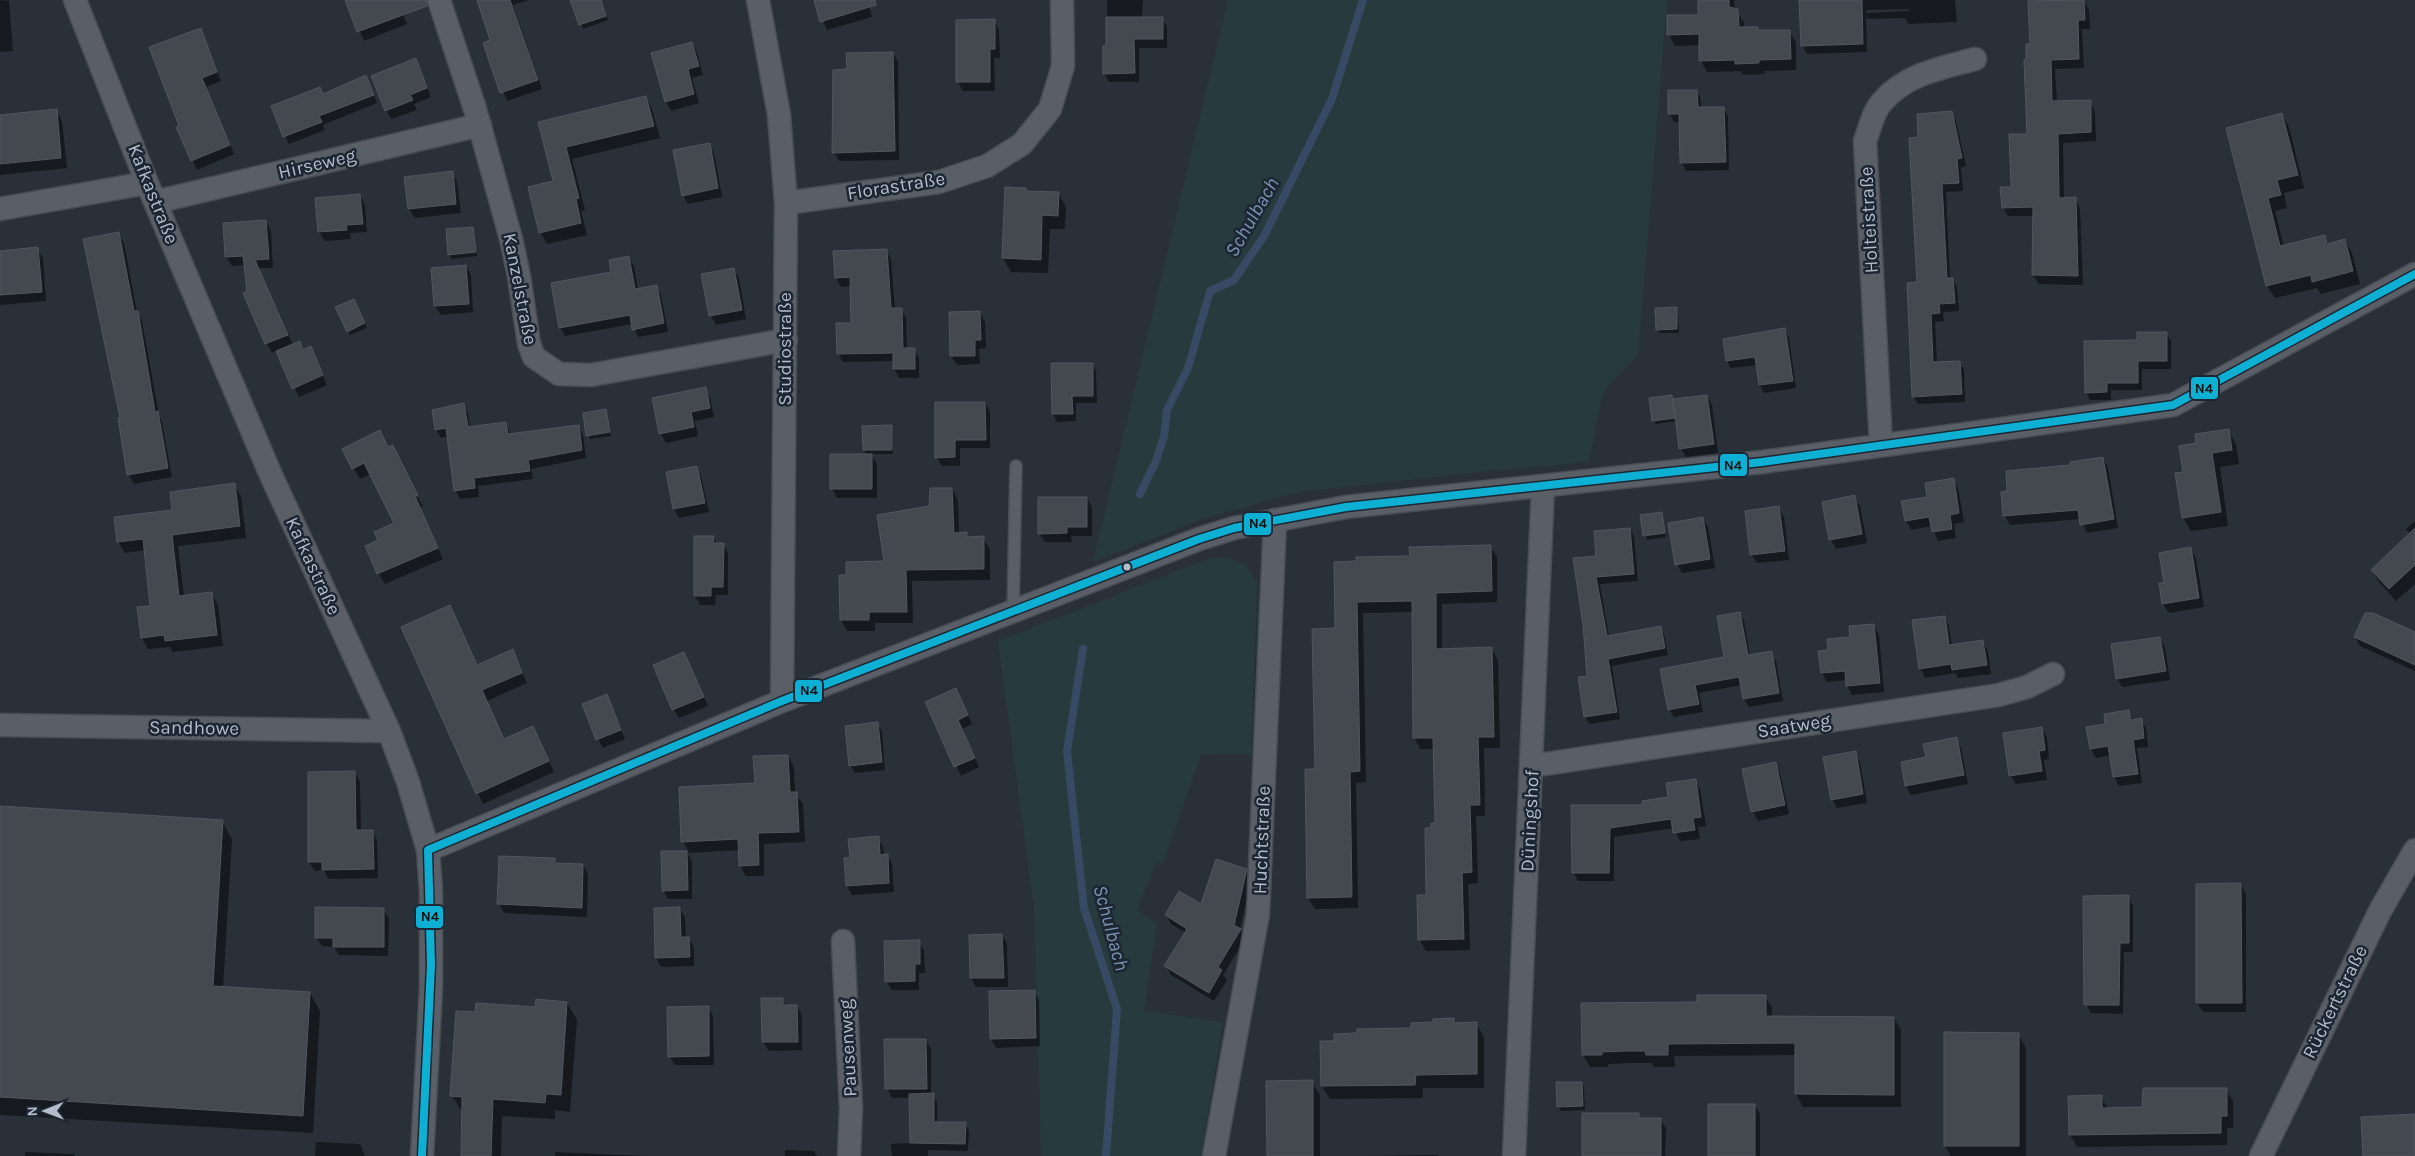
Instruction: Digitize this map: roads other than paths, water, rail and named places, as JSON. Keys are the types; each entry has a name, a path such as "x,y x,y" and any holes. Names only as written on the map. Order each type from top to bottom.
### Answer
{"street":[{"name":"Kafkastraße","path":"75,0 151,192 270,473 389,731 408,782 428,850 431,916 432,988 422,1156"},
{"name":"Kanzelstraße","path":"439,0 480,126 518,268 529,344 534,357 546,367 559,374 591,375 786,340"},
{"name":"Studiostraße","path":"758,0 779,115 786,203 782,701"},
{"name":"Florastraße","path":"786,203 939,182 987,166 1022,144 1050,109 1063,66 1062,0"},
{"name":"Holteistraße","path":"1881,445 1865,141 1881,103 1901,85 1919,74 1975,59"},
{"name":"Hirseweg","path":"0,209 151,192 480,126"},
{"path":"428,850 782,701 1199,539 1234,528 1346,507 1762,462 2173,406 2415,274"},
{"name":"Düningshof","path":"1514,1156 1543,486"},
{"name":"Huchtstraße","path":"1214,1156 1258,914 1275,520"},
{"name":"Saatweg","path":"1532,766 1999,695 2027,687 2053,674"},
{"name":"Sandhowe","path":"0,725 389,731"},
{"name":"Rückertstraße","path":"2260,1156 2380,911 2415,850"},
{"name":"Pausenweg","path":"843,941 851,1108 849,1156"}],"lane":[{"path":"1013,612 1016,466"}],"waterway":[{"name":"Schulbach","path":"1140,494 1156,461 1164,436 1167,410 1188,368 1210,291 1234,280 1264,236 1332,99 1363,0"},
{"name":"Schulbach","path":"1083,649 1067,751 1084,908 1117,1009 1106,1156"}]}
